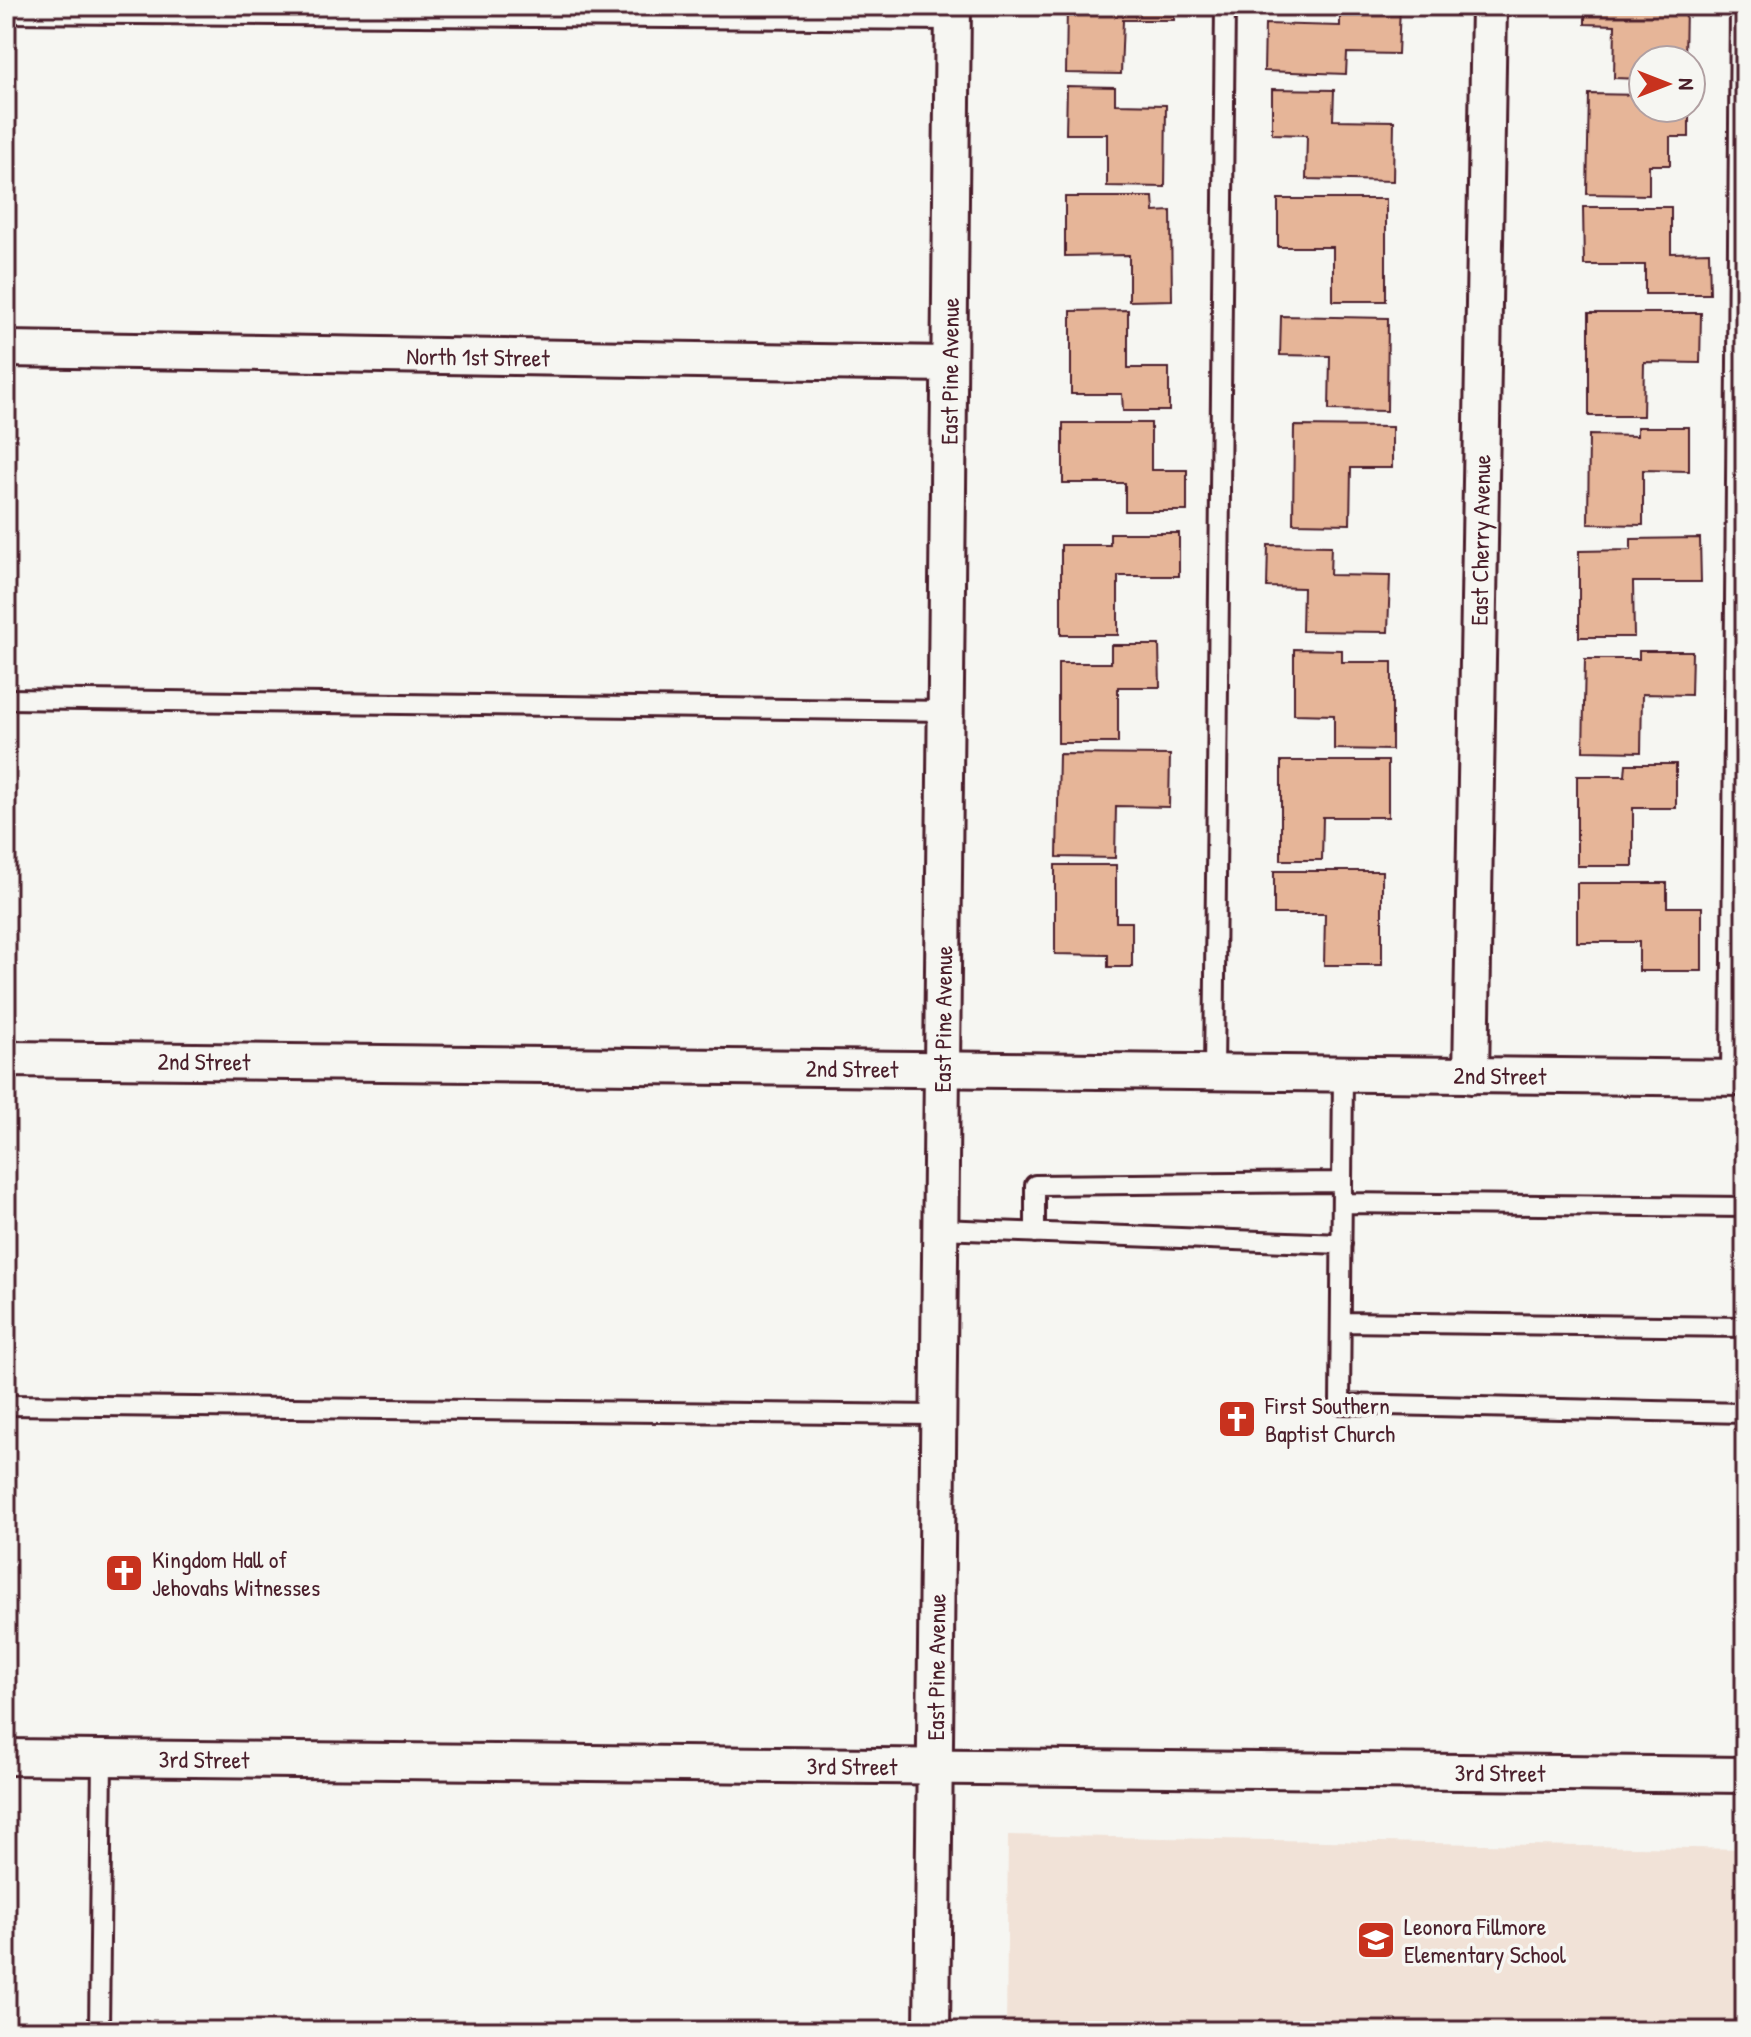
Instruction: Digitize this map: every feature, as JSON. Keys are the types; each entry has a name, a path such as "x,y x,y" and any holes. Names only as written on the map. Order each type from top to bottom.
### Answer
{"street":[{"name":"East Cherry Avenue","path":"1471,1076 1489,6"},
{"name":"East Pine Avenue","path":"932,2031 936,1415 948,711 953,13"},
{"name":"North 1st Street","path":"6,349 949,364"},
{"name":"2nd Street","path":"6,1059 942,1072 1738,1078"},
{"name":"3rd Street","path":"6,1757 1745,1775"}],"lane":[{"path":"1214,1073 1225,6"},
{"path":"1738,1078 1740,6"},
{"path":"6,13 953,13"},
{"path":"6,699 948,711"},
{"path":"1343,1074 1340,1404 1745,1413"},
{"path":"1035,1233 1035,1185 1342,1182"},
{"path":"1342,1203 1745,1207"},
{"path":"939,1229 1342,1244"},
{"path":"1341,1322 1745,1327"},
{"path":"6,1405 936,1415"},
{"path":"99,2031 102,1758"}],"shaded area":[{"name":"Leonora Fillmore Elementary School","path":"1008,1835 1745,1849 1745,2031 1006,2031"}],"building":[{"path":"1067,6 1174,6 1174,20 1123,20 1121,74 1066,73"},
{"path":"1340,6 1400,6 1398,54 1347,53 1346,74 1264,71 1265,24 1340,26"},
{"path":"1585,6 1686,6 1685,44 1627,44 1627,78 1614,78 1615,25 1585,24"},
{"path":"1067,86 1115,87 1115,104 1166,105 1165,187 1107,186 1107,134 1066,134"},
{"path":"1272,89 1334,90 1333,120 1394,121 1393,181 1306,179 1307,135 1272,134"},
{"path":"1589,94 1627,95 1627,124 1689,124 1689,137 1670,137 1670,165 1649,165 1649,195 1587,194"},
{"path":"1065,197 1153,197 1154,212 1171,211 1172,300 1129,301 1129,255 1065,256"},
{"path":"1278,199 1386,199 1386,301 1333,301 1333,247 1278,247"},
{"path":"1583,207 1671,207 1671,253 1709,252 1710,294 1645,294 1645,265 1584,265"},
{"path":"1128,310 1128,368 1169,368 1169,411 1123,411 1122,394 1071,394 1071,311"},
{"path":"1589,313 1701,313 1700,363 1644,362 1643,416 1589,416"},
{"path":"1281,316 1388,318 1387,411 1329,410 1330,356 1280,355"},
{"path":"1063,423 1151,423 1151,470 1187,470 1187,511 1125,511 1125,483 1063,483"},
{"path":"1294,426 1392,427 1392,468 1351,468 1350,524 1293,523"},
{"path":"1637,427 1689,427 1689,471 1643,470 1643,525 1588,524 1589,435 1637,436"},
{"path":"1110,533 1179,533 1179,576 1118,576 1118,635 1061,635 1061,545 1110,545"},
{"path":"1700,538 1701,582 1633,582 1634,637 1579,637 1579,551 1631,550 1631,539"},
{"path":"1268,545 1331,546 1330,575 1390,576 1388,632 1302,631 1303,588 1267,587"},
{"path":"1111,645 1159,645 1160,687 1118,687 1118,743 1058,743 1058,663 1111,663"},
{"path":"1294,649 1342,650 1342,662 1392,662 1392,750 1334,749 1334,715 1294,714"},
{"path":"1639,651 1692,651 1691,695 1642,694 1641,752 1583,751 1585,659 1639,659"},
{"path":"1059,754 1170,755 1169,807 1116,806 1115,858 1057,857"},
{"path":"1281,761 1388,761 1388,817 1323,817 1322,860 1281,860"},
{"path":"1626,764 1676,764 1676,808 1633,808 1633,866 1577,866 1577,776 1625,776"},
{"path":"1055,865 1116,865 1116,922 1132,922 1132,967 1108,967 1108,955 1055,954"},
{"path":"1274,871 1382,871 1382,965 1324,965 1325,914 1274,914"},
{"path":"1577,883 1667,883 1667,907 1702,907 1702,971 1639,971 1639,942 1577,942"}],"place":[{"name":"First Southern Baptist Church","path":"1237,1419"},
{"name":"Kingdom Hall of Jehovahs Witnesses","path":"124,1573"},
{"name":"Leonora Fillmore Elementary School","path":"1376,1940"}]}
